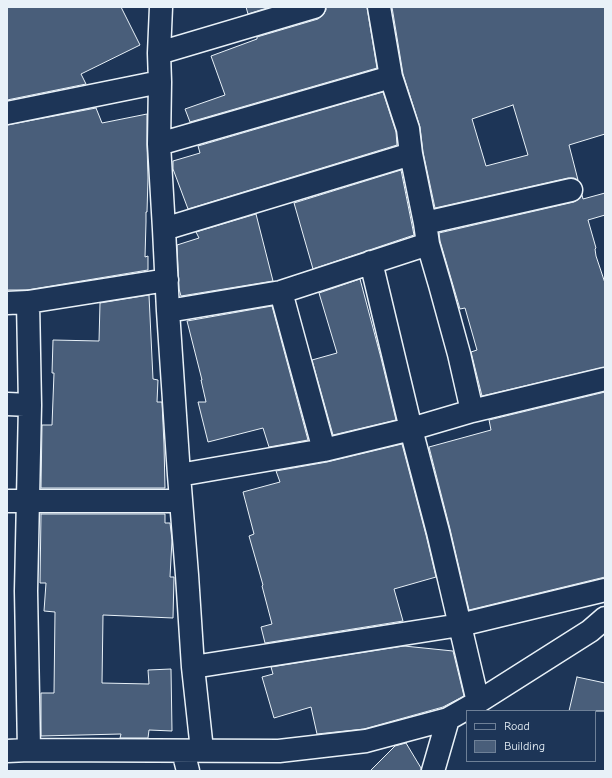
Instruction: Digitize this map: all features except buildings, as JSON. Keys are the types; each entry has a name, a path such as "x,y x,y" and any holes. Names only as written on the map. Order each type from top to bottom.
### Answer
{"street":[{"path":"161,7 159,53 159,144 168,311 193,667 191,757"},
{"path":"380,7 391,77 408,129 411,154 428,244 457,346 472,411"},
{"path":"159,53 309,8"},
{"path":"159,144 391,77"},
{"path":"7,113 160,82"},
{"path":"164,228 411,154"},
{"path":"425,223 572,190"},
{"path":"168,311 281,292 428,244"},
{"path":"371,262 411,429 438,532 478,702"},
{"path":"7,303 28,302 167,280"},
{"path":"281,292 324,450"},
{"path":"28,302 30,404 28,502 16,591 29,750"},
{"path":"179,475 324,450 411,429 472,411 605,379"},
{"path":"7,404 30,404"},
{"path":"7,501 181,501"},
{"path":"193,667 460,625 605,590"},
{"path":"7,751 29,750 191,757 279,751 366,741 448,719 600,629"},
{"path":"432,768 448,719"}]}
